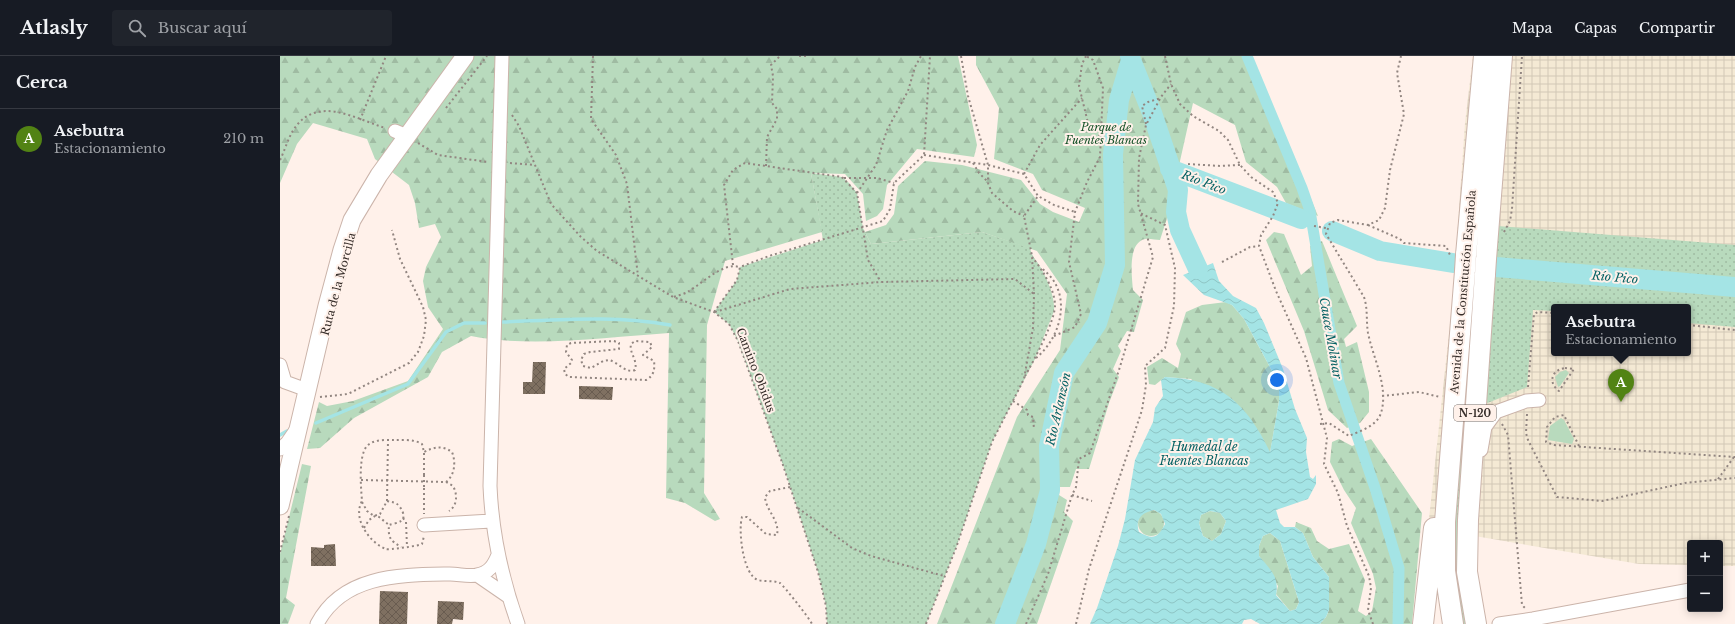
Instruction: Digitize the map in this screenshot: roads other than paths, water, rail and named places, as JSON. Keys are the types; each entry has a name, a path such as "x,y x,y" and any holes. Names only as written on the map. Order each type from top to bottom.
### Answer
{"highway":[{"name":"Avenida de la Constitución Española","path":"1453,624 1445,571 1445,522 1458,350 1461,262 1484,56"},
{"name":"Avenida de la Constitución Española","path":"1476,624 1468,579 1467,552 1469,492 1502,56"},
{"path":"1423,624 1448,384 1458,350"}],"main road":[{"path":"283,487 299,424 314,394 342,250 352,220 367,192 412,139 465,56"}],"street":[{"path":"502,56 502,102 490,486 491,521 509,597 518,624"},
{"path":"280,365 285,382 314,394"},
{"path":"1467,552 1476,526 1482,440 1485,427 1502,410 1526,401 1539,400"},
{"path":"280,449 292,436 299,424"},
{"path":"426,518 491,521"},
{"path":"317,624 328,607 339,597 349,590 372,580 398,575 477,575 490,569 498,555"},
{"path":"477,575 509,597"},
{"path":"1499,624 1529,621 1687,591"}],"water":[{"name":"Humedal de Fuentes Blancas","path":"1213,263 1219,281 1233,296 1256,308 1264,323 1283,369 1295,409 1307,438 1306,452 1310,477 1313,479 1316,475 1316,484 1308,499 1276,510 1280,523 1284,527 1295,527 1303,533 1313,557 1329,577 1329,610 1326,617 1320,624 1260,624 1251,619 1244,620 1242,624 1090,624 1118,546 1125,519 1135,460 1153,422 1155,408 1163,396 1161,380 1165,377 1185,379 1202,383 1217,389 1230,397 1252,420 1270,452 1279,401 1279,384 1244,319 1232,305 1204,295 1183,275","holes":["1154,510 1161,514 1165,524 1160,532 1152,537 1139,532 1138,524 1142,515","1210,511 1220,513 1226,521 1221,534 1212,541 1203,536 1199,523 1201,515","1270,533 1280,541 1299,602 1296,609 1290,611 1276,595 1277,589 1273,573 1259,556 1259,546 1263,536"]}],"waterway":[{"name":"Río Arlanzón","path":"1005,624 1036,544 1050,490 1049,446 1064,373 1097,323 1115,265 1113,154 1119,100 1131,60 1130,56"},
{"name":"Cauce Molinar","path":"1247,56 1302,188 1310,211 1339,383 1375,488 1399,568 1398,624"},
{"name":"Río Pico","path":"1131,60 1152,113 1178,190 1176,212 1180,230 1198,269"},
{"name":"Río Pico","path":"1170,169 1301,219"},
{"name":"Río Pico","path":"1332,231 1380,251 1453,263"},
{"name":"Río Pico","path":"1496,267 1735,287"},
{"path":"503,322 608,319 670,325"},
{"path":"316,423 408,384 446,332 464,323 485,323"},
{"path":"280,435 287,431"}],"place":[{"name":"Asebutra","path":"1621,402"}],"park label":[{"name":"Parque de Fuentes Blancas","path":"1106,133"}]}
